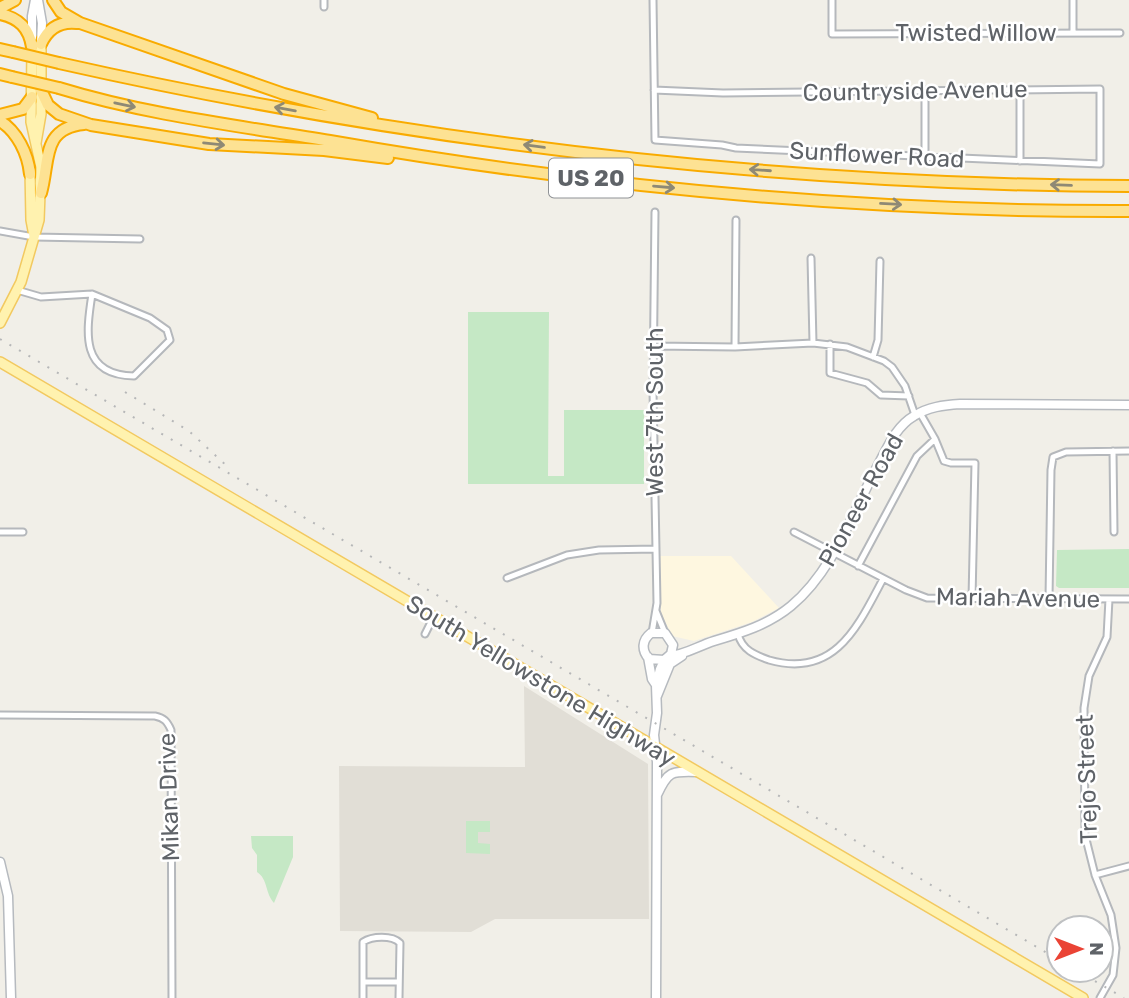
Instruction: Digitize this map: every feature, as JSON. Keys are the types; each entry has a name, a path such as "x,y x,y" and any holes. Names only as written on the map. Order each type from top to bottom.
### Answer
{"highway":[{"path":"0,8 15,0"},
{"path":"53,0 61,12 80,23 301,99 461,138"},
{"path":"0,14 21,24 36,46 56,26 70,22 80,23"},
{"name":"US 20","path":"0,49 227,99 461,138 672,163 886,179 1129,186"},
{"name":"US 20","path":"0,74 170,114 444,161 547,174 655,187 837,201 1016,210 1129,211"},
{"path":"40,88 46,100 59,114 91,125 209,144 324,150 471,169 547,174"},
{"path":"0,115 22,110 32,97"},
{"path":"0,121 10,128 22,148 30,174"},
{"path":"41,193 48,151 55,138 69,128 91,125"}],"main road":[{"path":"34,237 30,174 41,120 36,46"},
{"path":"0,323 17,290 39,220 41,167 31,122 36,46"},
{"name":"South Yellowstone Highway","path":"0,362 1083,998"}],"street":[{"path":"36,0 42,23 36,46"},
{"path":"653,0 654,90"},
{"name":"Twisted Willow","path":"832,0 832,34 1120,33"},
{"path":"1073,0 1073,32"},
{"name":"Countryside Avenue","path":"654,90 723,93 1100,89 1100,164"},
{"name":"Sunflower Road","path":"654,90 655,140 736,148 1100,164"},
{"path":"925,90 925,158"},
{"path":"1020,90 1020,161"},
{"name":"West 7th South","path":"652,633 656,611 655,212"},
{"path":"736,220 736,347"},
{"path":"0,231 34,237 140,239"},
{"path":"811,258 813,343"},
{"path":"873,357 878,340 880,261"},
{"path":"17,290 41,297 92,294 150,318 167,330 170,340 134,376 113,373 102,367 91,354 87,340 87,321 92,294"},
{"path":"654,346 830,344 847,347 892,367 944,461 975,463 972,599"},
{"path":"830,344 830,373 867,383 881,395 909,396"},
{"name":"Pioneer Road","path":"666,658 682,655 768,622 789,608 815,581 834,553 895,434 918,414 941,406 981,403 1129,405"},
{"path":"858,566 917,456 934,439"},
{"path":"1113,451 1114,532"},
{"path":"1049,598 1053,457 1066,452 1129,451"},
{"path":"0,532 23,532"},
{"name":"Mariah Avenue","path":"794,533 883,579 926,597 1129,599"},
{"path":"507,578 567,555 599,550 656,550"},
{"path":"738,634 740,642 755,656 787,665 812,661 836,649 854,632 883,579"},
{"name":"Trejo Street","path":"1100,998 1113,975 1116,948 1111,915 1095,875 1085,835 1084,708 1089,676 1107,638 1109,599"},
{"name":"West 7th South","path":"656,611 665,633"},
{"path":"425,634 434,616"},
{"path":"656,685 643,645 647,636 652,633 665,633 672,641 695,648"},
{"path":"656,998 656,685 666,658 673,649 672,641"},
{"path":"657,696 670,664 682,655"},
{"path":"648,657 654,661 666,658"},
{"name":"Mikan Drive","path":"0,715 155,716 168,723 171,730 172,998"},
{"path":"656,798 665,778 670,774 676,771 697,772"},
{"path":"0,862 8,896 11,998"},
{"path":"1095,875 1129,866"},
{"path":"363,998 363,942 370,938 396,939 400,943 400,998"},
{"path":"363,982 399,982"}],"shaded area":[{"path":"659,556 731,556 779,608 752,622 694,641 672,636 661,613"},
{"path":"524,686 648,764 649,919 495,919 471,932 340,931 339,766 525,767"}],"green space":[{"path":"468,312 549,312 548,476 564,476 564,410 644,410 644,484 468,484"},
{"path":"1129,549 1129,588 1056,586 1057,550"},
{"path":"466,821 490,821 490,832 478,832 478,843 490,844 490,854 466,853"},
{"path":"251,836 293,836 293,857 274,903 263,878 257,872 257,855 252,848"}],"railway":[{"path":"0,339 1045,952"},
{"path":"125,392 189,431 229,468"},
{"path":"1100,984 1124,998"}]}
